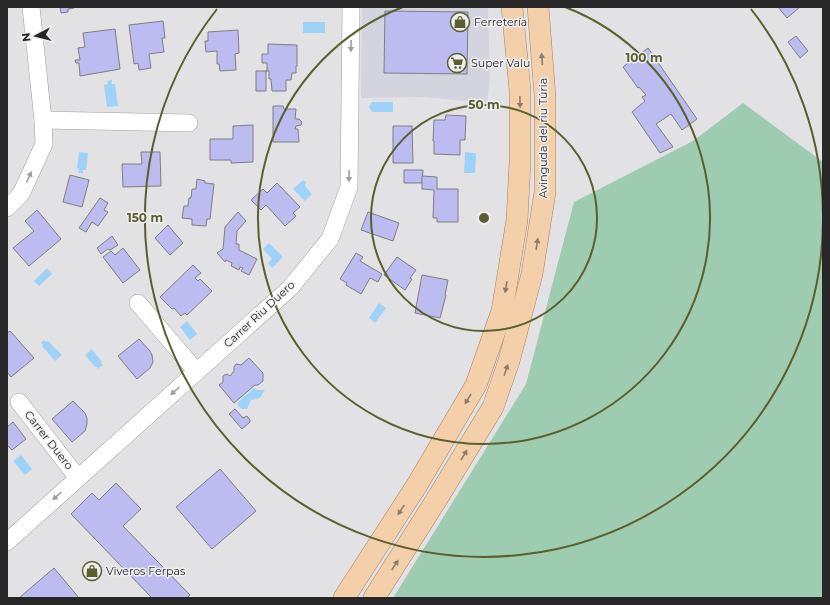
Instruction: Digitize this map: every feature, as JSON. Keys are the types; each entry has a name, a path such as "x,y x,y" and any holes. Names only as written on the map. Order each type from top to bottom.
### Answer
{"main road":[{"name":"Avinguda del riu Túria","path":"344,598 417,485 476,386 502,311 517,220 520,162 520,90 512,7"},
{"name":"Avinguda del riu Túria","path":"374,598 493,407 509,361 532,274 545,192 545,96 538,7"}],"street":[{"path":"7,208 22,194 44,144 43,120 31,7"},
{"name":"Carrer Riu Duero","path":"7,542 290,288 330,239 349,187 351,7"},
{"path":"43,120 189,123"},
{"path":"138,303 196,371"},
{"name":"Carrer Duero","path":"19,402 78,478"}],"shaded area":[{"path":"362,7 488,7 490,77 487,103 423,97 361,98"}],"green space":[{"path":"743,103 823,162 823,598 393,598 526,384 574,202 693,141"}],"water":[{"path":"303,22 325,22 325,33 303,33"},
{"path":"112,80 112,84 115,84 118,106 107,107 104,85 108,84 107,81"},
{"path":"372,102 393,102 393,112 372,112 369,107"},
{"path":"79,152 88,153 86,170 83,170 83,173 78,173 79,169 77,168"},
{"path":"465,152 476,153 475,173 464,173"},
{"path":"303,180 306,182 305,186 312,194 305,201 293,189"},
{"path":"269,243 283,257 272,268 268,263 272,259 263,249"},
{"path":"47,268 52,274 39,286 34,281"},
{"path":"379,303 386,308 375,323 369,318"},
{"path":"187,321 197,334 190,340 180,327"},
{"path":"44,340 46,342 48,341 62,355 55,361 42,346 43,345 41,343"},
{"path":"92,349 103,365 98,369 85,355"},
{"path":"254,388 258,390 265,390 260,398 251,400 247,409 242,409 237,403"},
{"path":"21,455 32,469 25,475 13,461"}],"building":[{"path":"60,7 74,8 68,9 68,12 61,13"},
{"path":"778,7 800,7 787,18"},
{"path":"385,11 468,12 467,74 384,73"},
{"path":"163,21 165,38 162,38 164,52 149,54 151,68 139,70 138,63 134,64 129,25"},
{"path":"115,29 120,69 80,76 79,63 76,63 75,60 80,60 78,48 85,47 83,33"},
{"path":"238,30 239,53 235,54 236,70 220,71 219,64 217,64 217,51 206,52 205,41 208,41 208,32"},
{"path":"796,36 808,51 800,58 788,42"},
{"path":"268,44 297,45 296,73 292,73 291,80 286,80 286,91 272,91 269,71 267,71 267,63 262,63 262,54 268,54"},
{"path":"648,48 697,119 682,130 671,114 656,124 673,147 660,153 632,112 645,101 642,97 646,95 639,87 638,88 623,67"},
{"path":"256,71 266,71 266,91 256,91"},
{"path":"273,106 283,106 284,109 296,109 295,119 299,119 302,122 301,125 296,126 295,129 298,129 299,142 273,142"},
{"path":"446,115 466,116 465,140 460,140 460,155 434,154 434,120 445,120"},
{"path":"253,125 253,162 231,163 231,160 210,160 210,139 233,139 233,126"},
{"path":"393,126 412,126 413,163 393,163"},
{"path":"141,152 160,152 161,186 123,187 122,164 142,164"},
{"path":"404,170 423,170 422,183 404,183"},
{"path":"70,175 89,180 82,207 63,202"},
{"path":"422,176 437,177 437,189 458,189 458,222 437,222 437,218 433,218 434,190 422,189"},
{"path":"197,179 205,181 205,183 214,184 210,219 207,219 206,226 192,225 192,219 182,218 184,206 188,206 192,189 196,189"},
{"path":"277,183 300,207 293,213 296,216 285,226 266,205 261,210 251,200 263,189 267,193"},
{"path":"100,198 108,203 104,210 108,212 98,226 92,222 86,232 79,228"},
{"path":"37,210 61,239 29,266 13,248 34,231 25,221"},
{"path":"238,212 246,221 237,231 236,244 239,244 239,250 257,259 249,275 241,271 243,268 240,267 239,270 231,266 232,263 226,260 225,262 217,253 223,249 225,227"},
{"path":"368,212 399,223 393,241 361,230"},
{"path":"168,225 183,243 170,255 155,238"},
{"path":"112,236 118,245 101,254 97,248"},
{"path":"123,248 140,270 123,283 103,257 111,251 115,255"},
{"path":"356,253 363,257 360,261 382,274 378,282 370,278 361,294 346,285 347,283 340,279"},
{"path":"397,257 416,270 410,278 412,279 405,290 384,275"},
{"path":"193,265 201,273 195,278 198,281 200,279 212,291 187,315 185,313 181,316 174,308 172,309 160,297"},
{"path":"422,275 448,280 440,318 415,313"},
{"path":"10,331 34,358 11,377 7,372 7,333"},
{"path":"139,339 150,351 153,362 150,368 137,379 118,356"},
{"path":"249,358 263,373 263,381 258,385 255,385 234,403 219,385 223,382 223,376 227,374 230,376 234,371 236,364 241,365"},
{"path":"73,401 85,413 87,424 85,431 72,442 52,419"},
{"path":"235,409 243,418 247,416 250,420 250,422 242,429 229,414"},
{"path":"13,422 26,439 12,450 7,445 7,427"},
{"path":"220,469 256,511 212,549 176,507"},
{"path":"116,483 141,509 123,526 190,595 187,598 152,598 71,514 92,493 99,500"},
{"path":"54,568 79,598 19,598"}],"place":[{"name":"Ferretería","path":"460,22"},
{"name":"Super Valu","path":"457,63"},
{"name":"Viveros Ferpas","path":"92,571"}]}
